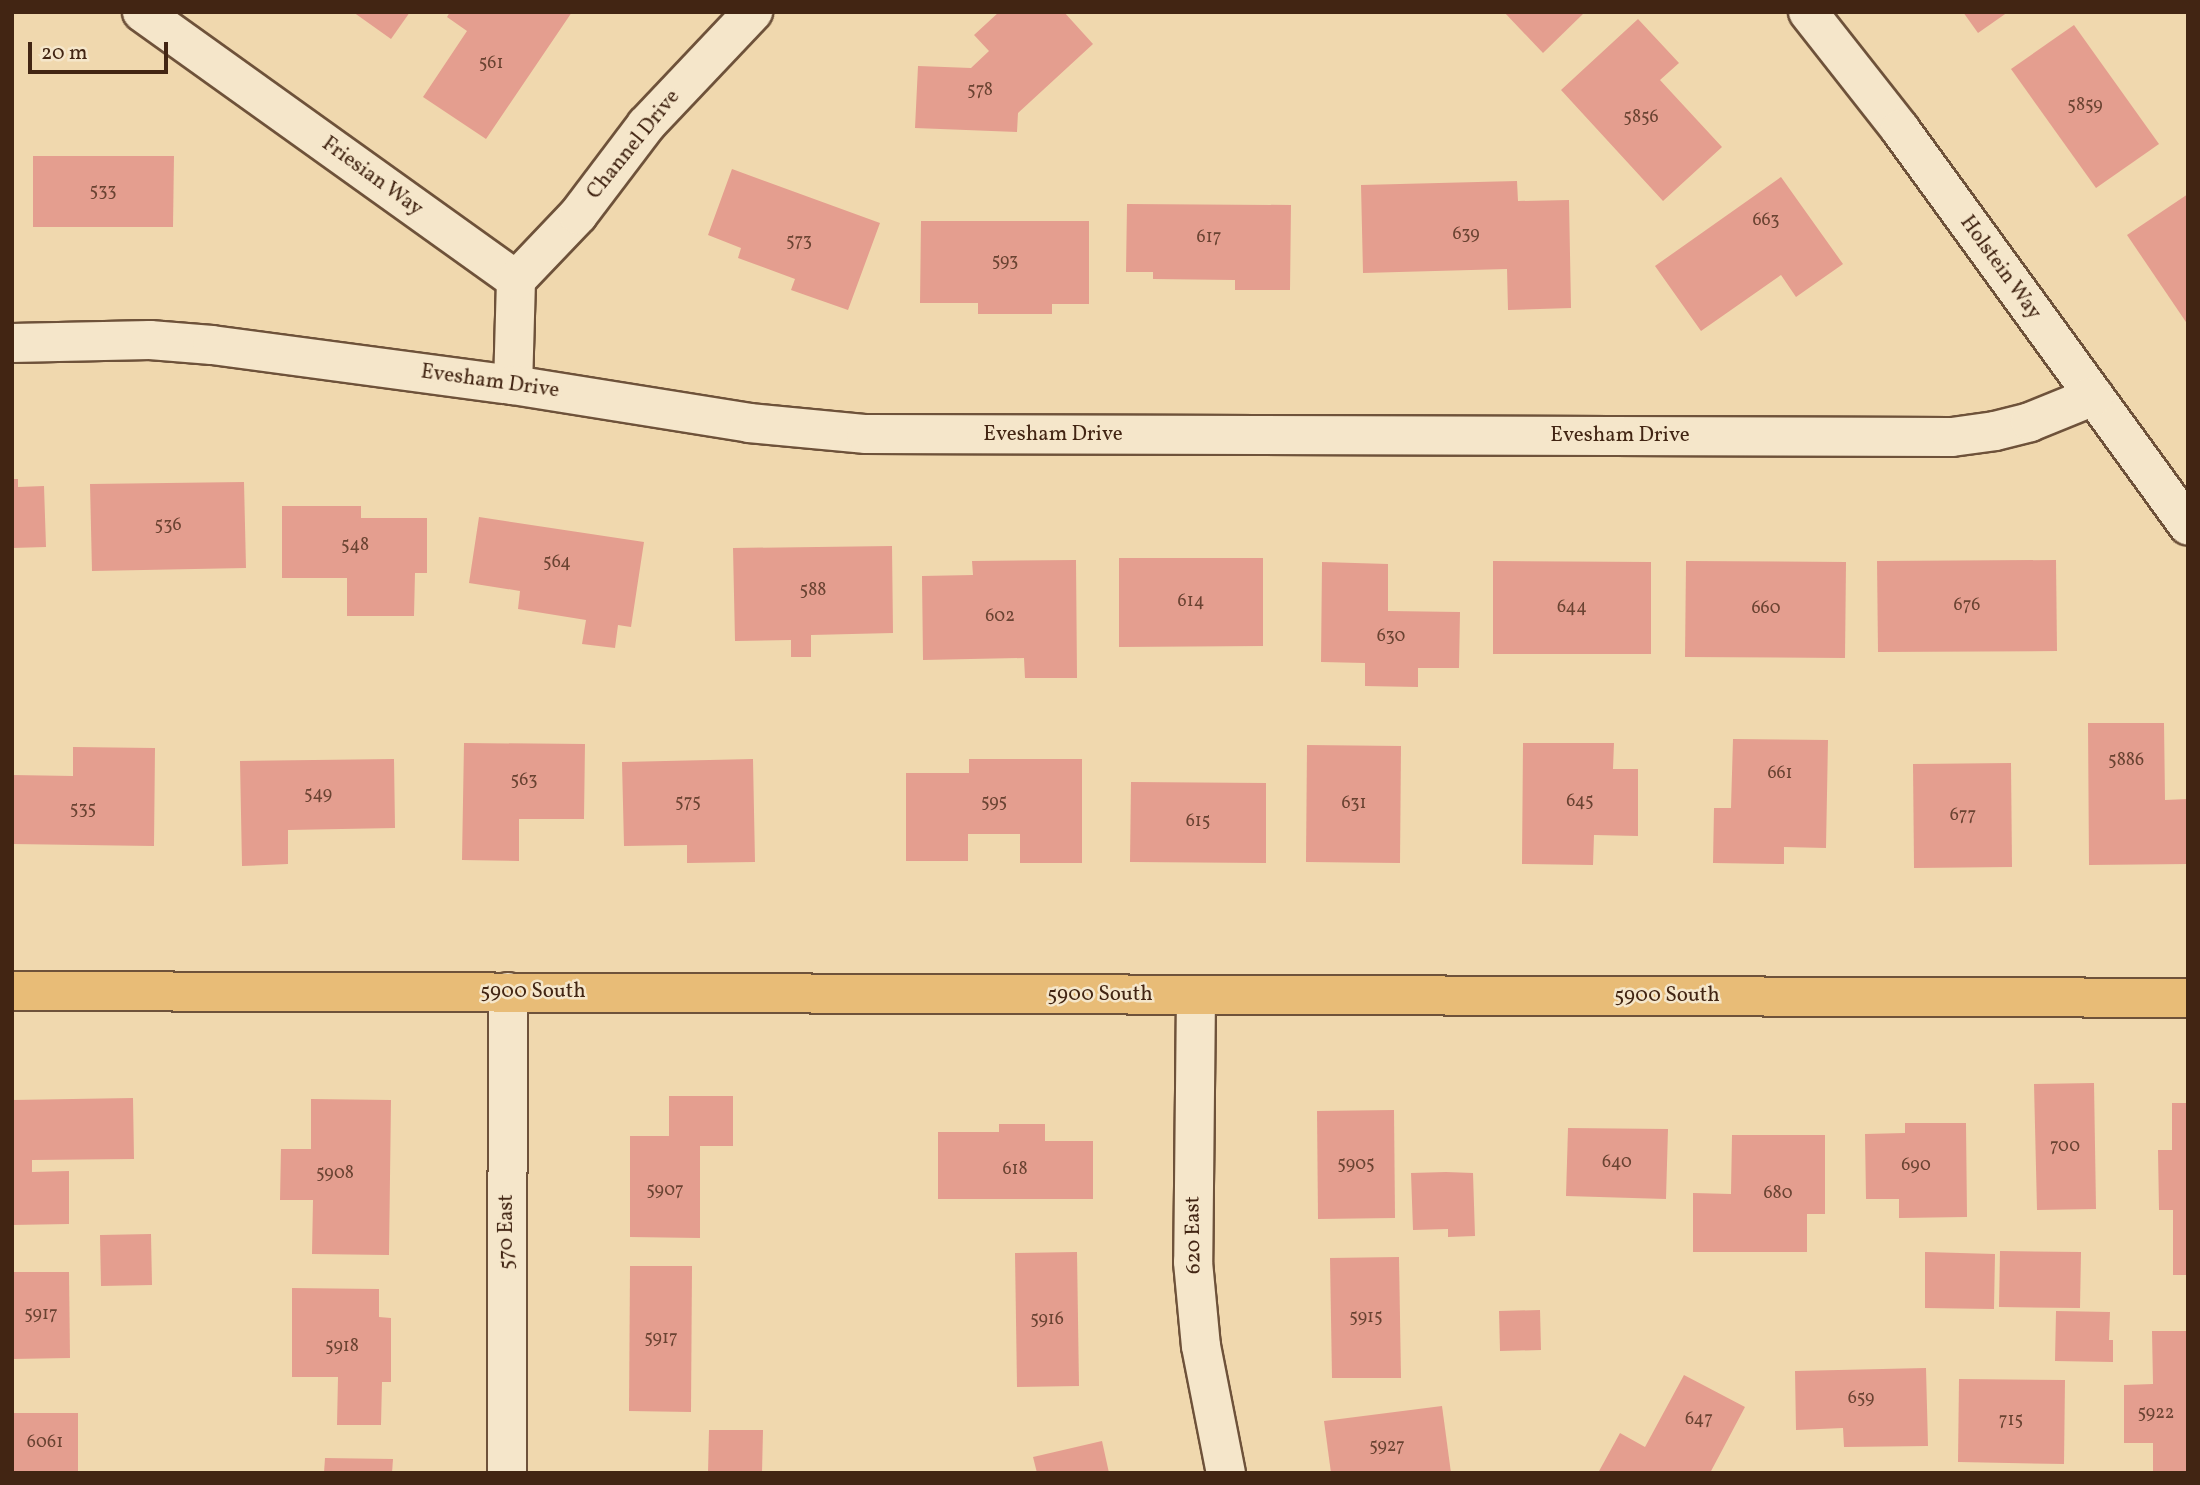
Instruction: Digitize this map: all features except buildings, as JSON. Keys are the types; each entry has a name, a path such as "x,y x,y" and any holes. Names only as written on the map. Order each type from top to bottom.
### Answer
{"main road":[{"name":"5900 South","path":"12,991 2188,998"}],"street":[{"name":"Friesian Way","path":"142,12 516,280"},
{"name":"Channel Drive","path":"516,280 578,215 646,125 753,12"},
{"name":"Holstein Way","path":"1808,12 1900,128 2188,526"},
{"path":"513,385 516,280"},
{"name":"Evesham Drive","path":"12,343 150,340 212,345 513,385 749,423 880,435 1952,437 1995,431 2029,422 2094,397"},
{"name":"570 East","path":"507,1473 508,992"},
{"name":"620 East","path":"1196,995 1193,1262 1201,1346 1226,1473"}]}
